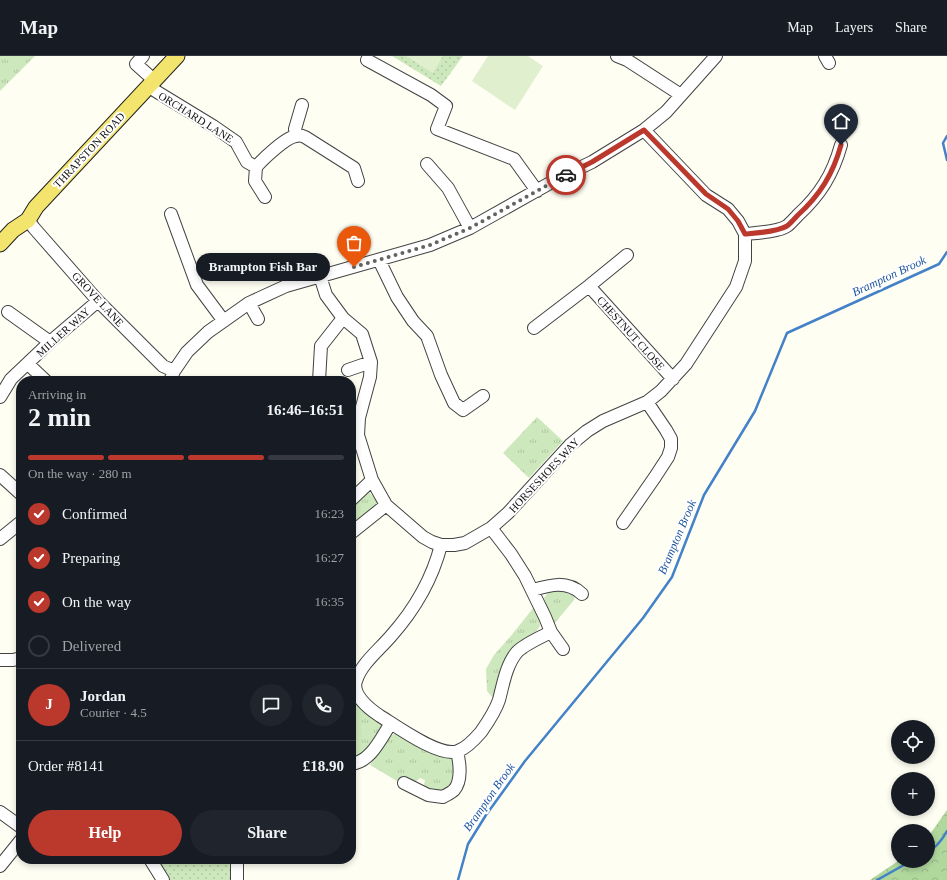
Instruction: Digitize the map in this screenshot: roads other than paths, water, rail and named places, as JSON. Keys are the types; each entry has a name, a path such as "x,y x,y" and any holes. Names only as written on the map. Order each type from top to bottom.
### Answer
{"main road":[{"name":"THRAPSTON ROAD","path":"0,244 13,230 28,220 36,206 177,56"}],"street":[{"name":"ORCHARD LANE","path":"143,56 136,64 152,84 236,142 246,162 256,167"},
{"path":"617,56 627,60 681,95"},
{"path":"172,376 187,352 208,332 249,302 286,286 430,245 470,228 559,178 592,162 644,130 666,112 716,56"},
{"path":"367,60 432,95 446,106 437,129 514,159 537,191"},
{"path":"296,136 295,129 302,105"},
{"name":"HORSESHOES WAY","path":"320,276 326,296 343,318 362,334 371,362 370,377 359,418 358,435 372,480 386,505 423,537 440,544 454,545 465,543 491,528 508,513 556,460 587,431 603,421 646,402 661,391 686,364 736,287 746,261 745,234 738,221 728,209 706,194 644,130"},
{"path":"265,197 255,181 256,167 263,159 288,139 296,136 305,137 354,168 358,181"},
{"path":"745,234 762,233 786,226 797,216 820,192 836,164 841,145"},
{"path":"427,164 448,188 470,228"},
{"path":"171,214 197,285 223,320"},
{"name":"GROVE LANE","path":"28,220 98,301 164,366 172,376"},
{"name":"CHESTNUT CLOSE","path":"534,328 627,255"},
{"path":"379,260 397,297 413,321 427,336 441,375 454,403 463,410 483,396"},
{"name":"CHESTNUT CLOSE","path":"589,286 673,379"},
{"name":"MILLER WAY","path":"0,397 10,379 98,301"},
{"path":"249,302 258,320"},
{"path":"8,312 50,342"},
{"path":"319,376 321,346 343,318"},
{"path":"348,370 371,362"},
{"name":"MILLER WAY","path":"28,364 41,376"},
{"path":"623,523 660,470 668,457 671,448 671,439 646,402"},
{"path":"0,475 16,489"},
{"path":"356,495 372,480"},
{"path":"356,529 386,505"},
{"path":"0,539 16,526"},
{"path":"491,528 511,554 533,590 551,632 564,648"},
{"path":"356,680 367,662 395,631 419,600 430,578 440,544"},
{"path":"533,590 561,584 577,589 582,594"},
{"path":"356,690 369,709 425,744 446,752 457,752 467,746 488,723 497,706 510,663 517,652 551,632"},
{"path":"0,660 16,659"},
{"path":"356,763 368,757 391,723"},
{"path":"404,783 419,785 428,795 443,797 455,789 460,773 457,752"},
{"path":"0,812 16,823"},
{"path":"0,866 16,846"},
{"path":"153,864 163,880"},
{"path":"237,864 237,880"}],"waterway":[{"name":"Brampton Brook","path":"947,136 943,143 947,160"},
{"name":"Brampton Brook","path":"458,880 468,844 486,815 525,761 643,618 672,577 704,495 755,411 787,333 939,264 947,252"},
{"path":"935,847 947,831"},
{"path":"877,880 898,868"}],"place":[{"name":"Brampton Fish Bar","path":"354,267"}]}
